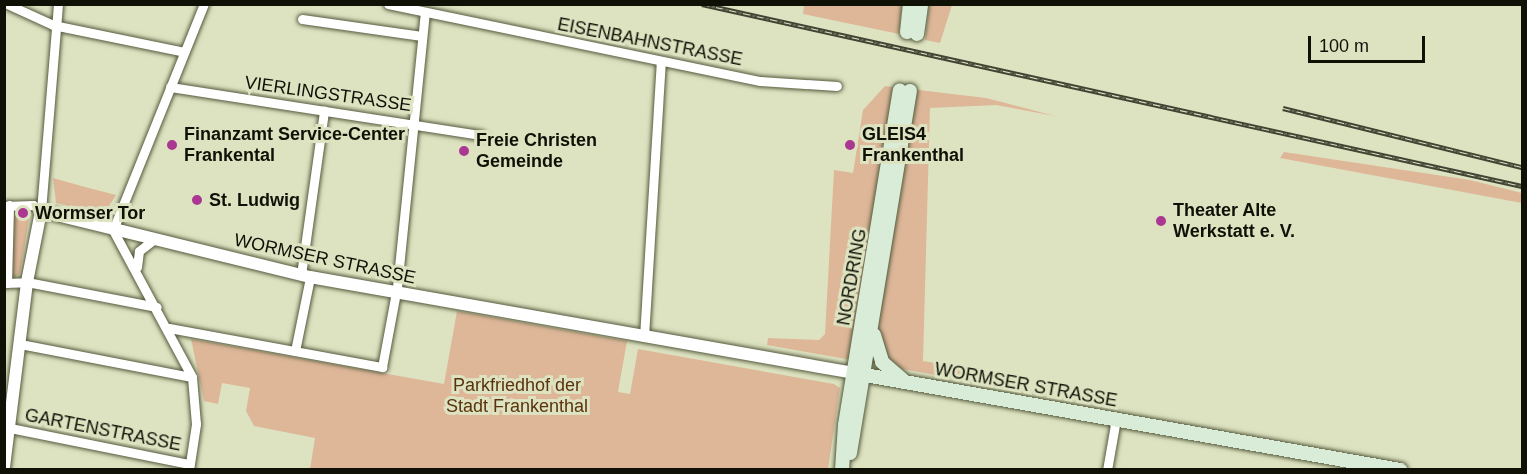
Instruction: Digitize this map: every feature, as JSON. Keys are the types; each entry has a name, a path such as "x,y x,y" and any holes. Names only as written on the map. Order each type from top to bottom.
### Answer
{"main road":[{"path":"910,4 912,33 921,4"},
{"name":"NORDRING","path":"844,470 859,374 905,91 874,327 859,374"},
{"path":"874,327 882,362 908,383"},
{"name":"WORMSER STRASSE","path":"859,374 1400,470"}],"street":[{"path":"7,4 53,25 184,52"},
{"path":"4,466 27,282 42,211 53,25 58,4"},
{"path":"189,467 196,424 192,377 169,328 113,230 204,4"},
{"name":"EISENBAHNSTRASSE","path":"388,4 760,81 837,87"},
{"path":"169,328 382,367 396,293 425,13"},
{"path":"302,19 422,36"},
{"path":"644,337 661,62"},
{"name":"VIERLINGSTRASSE","path":"170,87 481,135"},
{"path":"295,351 306,276 324,111"},
{"name":"WORMSER STRASSE","path":"7,206 33,205 42,211 152,241 306,276 859,374"},
{"path":"7,206 6,283 27,282 157,307"},
{"path":"137,269 139,251 152,241"},
{"path":"20,344 192,377"},
{"path":"1107,470 1116,419"},
{"name":"GARTENSTRASSE","path":"10,428 189,467"}],"green space":[{"path":"804,5 902,5 899,34 803,14"},
{"path":"929,5 952,5 940,43 925,40"},
{"path":"885,86 986,98 1055,116 996,105 930,108 923,361 981,370 981,383 767,345 768,338 819,340 825,334 834,170 853,173 863,110"},
{"path":"1284,152 1470,180 1522,193 1522,203 1280,158"},
{"path":"53,178 116,195 104,214 56,203"},
{"path":"31,207 20,273 15,277 9,273 14,209"},
{"name":"Parkfriedhof der Stadt Frankenthal","path":"457,311 627,341 618,392 630,394 638,349 834,384 840,388 828,469 310,469 315,438 254,426 246,411 250,388 222,383 218,404 204,401 191,339 444,384"}],"railway":[{"path":"702,4 1522,186"},
{"path":"1283,108 1522,167"}],"place":[{"name":"Finanzamt Service-Center Frankental","path":"172,145"},
{"name":"GLEIS4 Frankenthal","path":"850,145"},
{"name":"Freie Christen Gemeinde","path":"464,151"},
{"name":"St. Ludwig","path":"197,200"},
{"name":"Wormser Tor","path":"23,213"},
{"name":"Theater Alte Werkstatt e. V.","path":"1161,221"}]}
